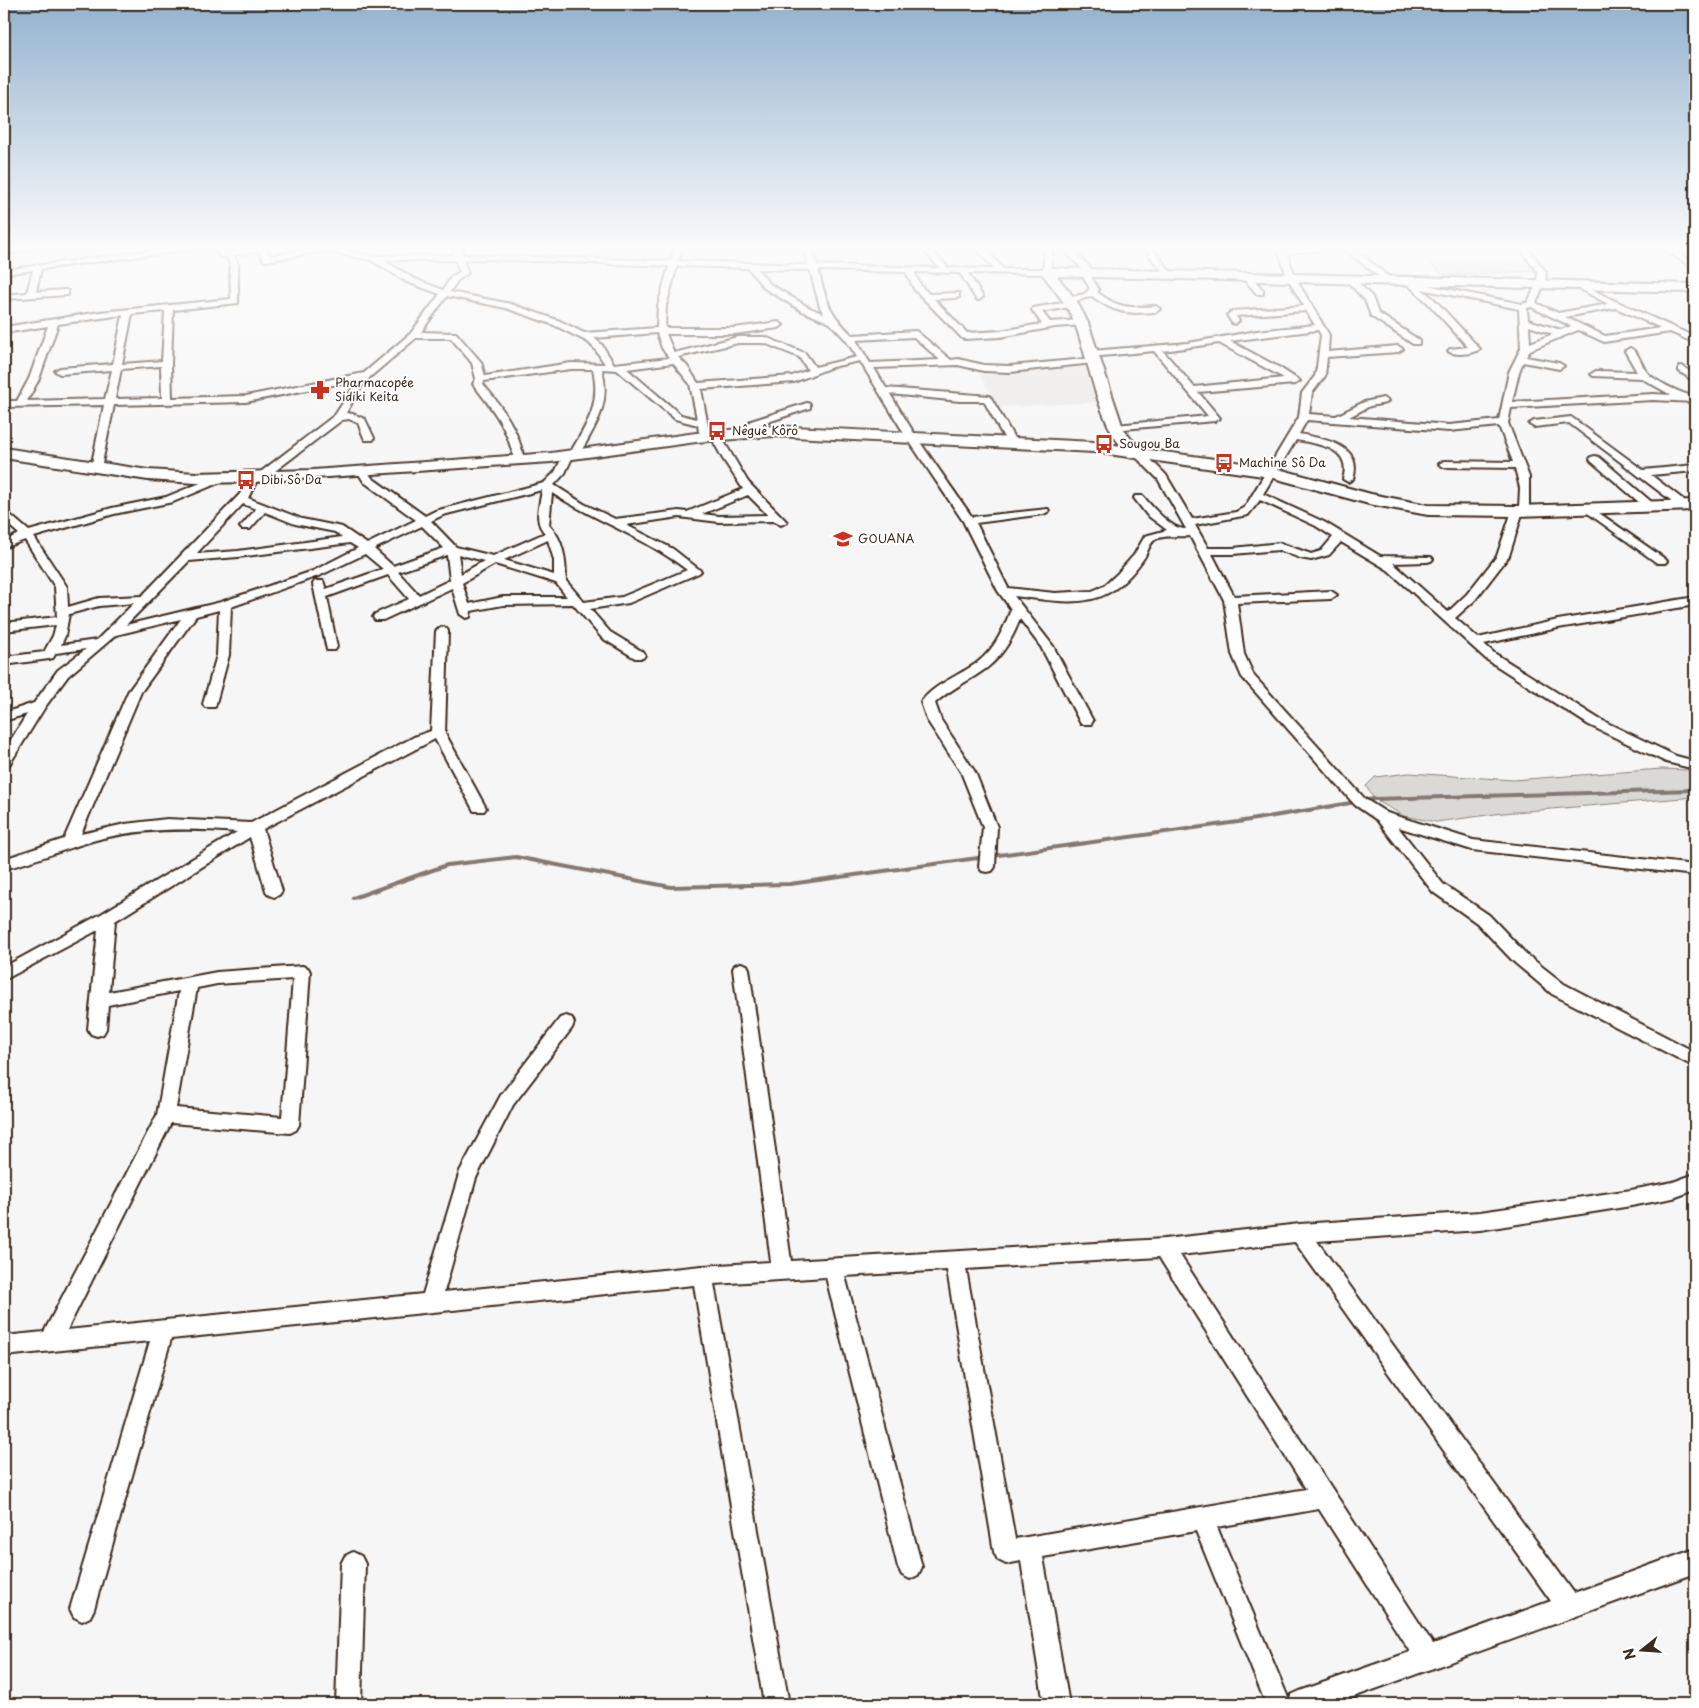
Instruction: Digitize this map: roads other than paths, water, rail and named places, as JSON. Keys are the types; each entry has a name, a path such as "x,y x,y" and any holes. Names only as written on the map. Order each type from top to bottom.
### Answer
{"street":[{"path":"21,403 34,379 52,329"},
{"path":"96,468 125,329"},
{"path":"167,401 168,329"},
{"path":"4,762 39,706 63,673 101,643 146,599 241,499 258,476 339,417 355,389 367,375 419,329"},
{"path":"569,329 584,336 599,347 615,367 678,416 707,431"},
{"path":"481,379 553,368 615,367 673,358 736,336 764,329"},
{"path":"841,329 850,338 912,438 969,521 1004,591 1047,646 1086,721"},
{"path":"958,329 965,336 1014,335 1035,329"},
{"path":"1083,329 1116,428 1126,442 1162,477 1192,528 1230,600 1238,654 1248,677 1360,802 1381,816 1472,844 1690,870 1695,881"},
{"path":"697,386 794,379 829,364 948,362 999,369 1036,367 1092,357 1305,329"},
{"path":"1004,591 1059,596 1102,592 1138,559 1147,541 1152,537 1179,534 1192,528 1244,513 1254,503 1304,417 1308,392 1320,376 1325,335 1322,329"},
{"path":"1396,329 1416,342"},
{"path":"1453,351 1475,348 1457,329"},
{"path":"1448,618 1470,597 1503,556 1520,511 1526,488 1520,465 1503,423 1514,372 1526,348 1525,329"},
{"path":"1546,329 1560,333"},
{"path":"1526,348 1572,329"},
{"path":"1584,329 1607,340 1690,329"},
{"path":"1670,329 1695,340"},
{"path":"584,336 659,330 765,340 802,355 813,371"},
{"path":"614,523 660,515 781,521 750,490 707,431 697,386 686,370 673,358 659,330"},
{"path":"850,338 916,334 948,362"},
{"path":"414,335 453,335 476,362 481,379 478,384 505,418 515,438 519,459"},
{"path":"1222,341 1293,380 1308,392"},
{"path":"1116,428 1215,418 1157,349"},
{"path":"1323,355 1398,349"},
{"path":"1630,351 1643,375"},
{"path":"1520,359 1559,366"},
{"path":"60,371 166,363"},
{"path":"113,632 225,605 317,573 422,519 461,506 548,485 560,473 600,408 602,384 597,366"},
{"path":"1682,369 1695,379"},
{"path":"1596,374 1643,375 1691,399"},
{"path":"4,404 246,399 367,375"},
{"path":"1192,390 1293,380"},
{"path":"883,391 960,398 987,398 1012,443"},
{"path":"1507,405 1653,397 1691,399"},
{"path":"1338,420 1343,415 1367,404 1383,401"},
{"path":"742,431 755,424 807,406"},
{"path":"339,417 350,416 362,421 369,438"},
{"path":"1304,417 1449,428 1503,423"},
{"path":"1534,424 1571,420 1641,473 1690,506"},
{"path":"4,454 32,456 130,474 168,477 258,476 362,471 571,455 707,431 773,431 1094,447 1271,472 1369,499 1416,509 1520,511 1690,506"},
{"path":"1293,436 1328,445 1346,455 1351,459 1352,472 1348,479"},
{"path":"1596,459 1651,507"},
{"path":"1444,464 1520,465"},
{"path":"1641,473 1695,468"},
{"path":"362,471 368,480 422,519 452,550 456,582 465,611 503,601 579,603 625,600 695,571 669,551 580,506 548,485"},
{"path":"4,544 27,535 112,511 169,500 224,477"},
{"path":"548,485 544,526 552,534 560,560 560,580"},
{"path":"689,515 750,490"},
{"path":"1257,495 1320,524 1392,568 1490,656 1594,722 1671,759 1695,765"},
{"path":"1139,498 1151,513 1179,534"},
{"path":"241,499 299,522 338,530 379,558 417,600"},
{"path":"246,527 263,508"},
{"path":"1589,509 1661,561"},
{"path":"969,521 1044,511"},
{"path":"4,515 27,535 62,587 60,636 49,655 4,661"},
{"path":"379,617 456,582 494,560 552,534"},
{"path":"1204,551 1280,546 1311,557 1324,553 1340,536"},
{"path":"186,558 238,554 352,540"},
{"path":"321,594 452,550 494,560 560,580 606,635 639,655"},
{"path":"1374,558 1406,561 1428,559"},
{"path":"317,573 331,647"},
{"path":"1230,600 1331,595"},
{"path":"4,626 62,616 99,602 146,599"},
{"path":"1474,643 1558,624 1695,601"},
{"path":"210,704 223,655 225,605"},
{"path":"988,867 990,827 968,772 934,720 928,702 939,691 978,668 1000,648 1010,632 1018,607"},
{"path":"70,842 135,692 192,613"},
{"path":"442,631 438,732 478,808"},
{"path":"52,650 101,643"},
{"path":"4,718 39,706"},
{"path":"4,974 107,918 255,828 419,740 438,732"},
{"path":"1381,816 1438,888 1483,919 1520,958 1558,989 1695,1060"},
{"path":"4,864 70,842 116,830 166,824 255,828"},
{"path":"255,828 274,891"},
{"path":"97,1029 107,918"},
{"path":"741,969 782,1270"},
{"path":"100,1000 217,978 302,972 290,1125 166,1115"},
{"path":"51,1340 166,1115 189,984"},
{"path":"431,1302 468,1177 507,1100 566,1024"},
{"path":"4,1346 702,1275 1164,1248 1300,1233 1480,1221 1631,1198 1673,1190 1695,1182"},
{"path":"1300,1233 1569,1606"},
{"path":"1164,1248 1428,1658"},
{"path":"955,1260 1006,1552 1324,1497"},
{"path":"833,1267 910,1567"},
{"path":"702,1275 778,1704"},
{"path":"82,1609 164,1329"},
{"path":"1202,1518 1278,1704"},
{"path":"1030,1548 1056,1704"},
{"path":"1300,1704 1695,1561"},
{"path":"348,1704 353,1564"}],"waterway":[{"path":"992,856 1238,822 1374,799 1695,790"},
{"path":"353,898 447,865 516,857 671,887 790,884 985,857"}],"place":[{"name":"Pharmacopée Sidiki Keita","path":"320,390"},
{"name":"Nêguê Kôrô","path":"717,431"},
{"name":"Sougou Ba","path":"1104,444"},
{"name":"Machine Sô Da","path":"1224,463"},
{"name":"Dibi Sô Da","path":"246,480"},
{"name":"GOUANA","path":"843,539"}]}
